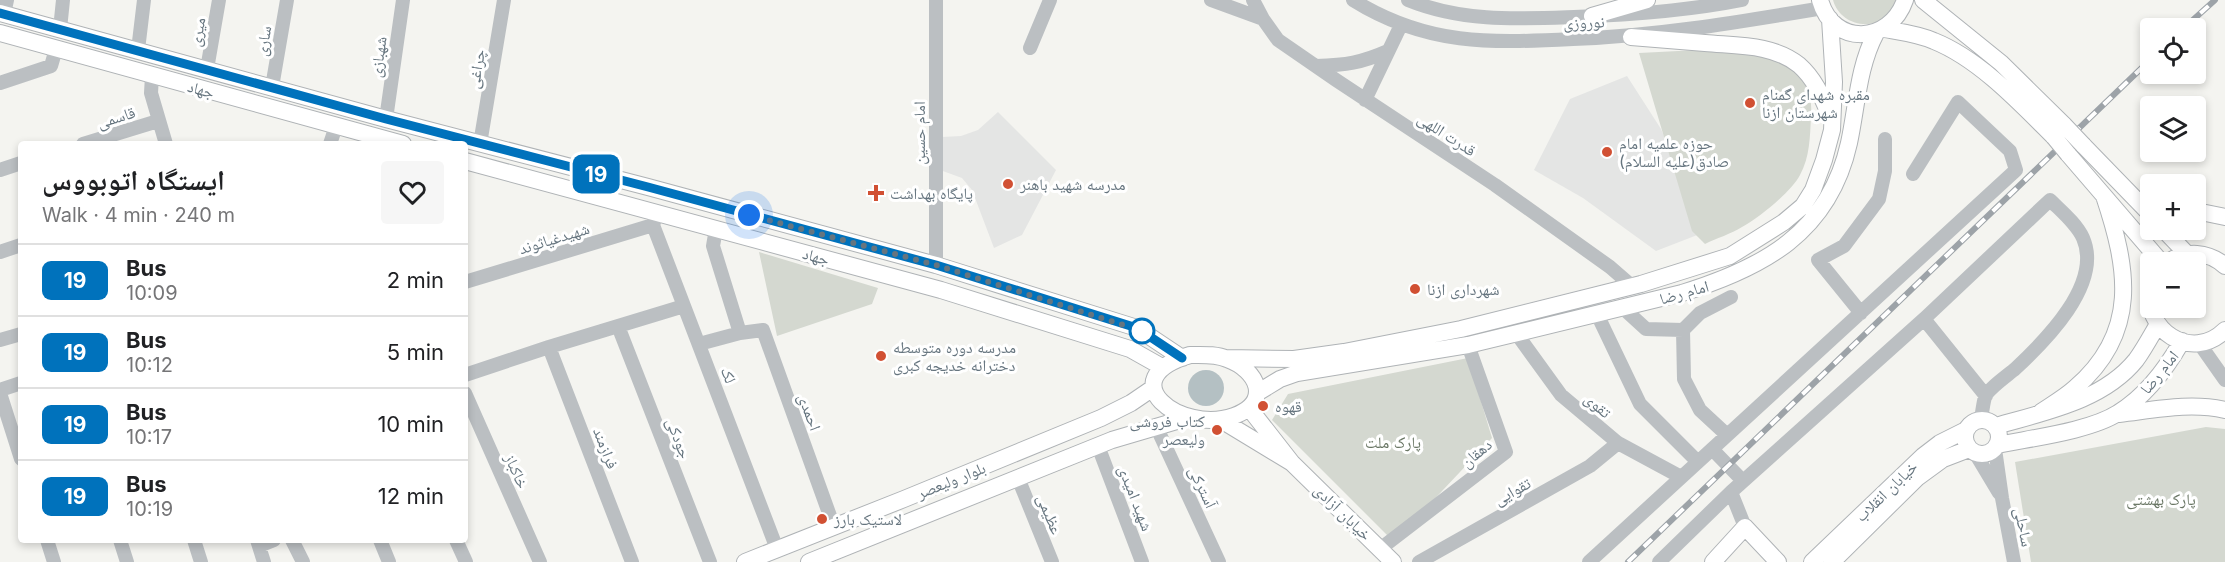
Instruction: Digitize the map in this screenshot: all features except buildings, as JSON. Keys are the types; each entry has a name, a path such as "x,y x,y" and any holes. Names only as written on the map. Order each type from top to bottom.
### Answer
{"main road":[{"path":"1593,16 1647,0"},
{"name":"امام رضا","path":"1343,359 1468,345 1623,308 1716,283 1771,255 1793,239 1831,195 1849,142 1864,60 1880,31 1898,16 1905,0"},
{"path":"1923,0 2001,63 2059,131 2068,154 2152,252"},
{"path":"1940,0 1947,20"},
{"name":"جهاد","path":"4,9 60,29 386,119 936,265 1137,328 1182,358"},
{"path":"1824,9 1839,28 1851,33 1863,35 1880,31 1923,37 1952,49 2020,103 2083,145 2140,203"},
{"name":"امام رضا","path":"1343,359 1633,287 1730,256 1784,222 1803,206 1813,190 1824,160 1833,122 1834,82 1824,9"},
{"name":"جهاد","path":"0,33 392,141"},
{"path":"1631,37 1750,47 1781,54 1792,60 1809,76 1822,97 1833,122"},
{"name":"جهاد","path":"468,162 584,193 655,219 716,229 941,290 1130,348 1162,367"},
{"path":"584,193 591,172"},
{"path":"2128,189 2140,194"},
{"path":"2042,412 2075,388 2090,373 2103,356 2118,323 2122,306 2124,274 2104,196"},
{"path":"2206,213 2225,217"},
{"path":"781,246 789,226"},
{"path":"2174,240 2185,252"},
{"path":"2206,255 2222,260"},
{"path":"2155,318 2158,324 2173,338 2191,342 2210,340 2225,330"},
{"name":"امام رضا","path":"1988,423 2042,412 2081,399 2109,384 2135,360 2158,324"},
{"path":"1130,348 1137,328"},
{"name":"امام رضا","path":"1997,447 2091,425 2118,414 2138,398 2191,342"},
{"path":"1190,355 1226,358 1343,359 1274,382 1236,415 1221,420 1203,420 1170,409 1158,399 1153,388 1154,378 1162,367 1190,355"},
{"path":"1226,358 1252,375 1257,386 1253,400 1292,463"},
{"name":"بلوار ولیعصر","path":"745,562 1101,418 1131,403 1153,388"},
{"path":"2118,414 2186,406 2208,406 2225,410"},
{"name":"بلوار ولیعصر","path":"809,562 1105,443 1190,417"},
{"path":"1101,418 1105,443"},
{"path":"1221,420 1292,463"},
{"path":"1972,423 1988,423 2000,435 1997,447 1986,454 1972,451 1966,444 1966,430 1972,423"},
{"name":"خیابان انقلاب","path":"1812,562 1923,456 1940,443 1966,430"},
{"name":"خیابان انقلاب","path":"1832,562 1917,478 1943,459 1972,451"},
{"name":"خیابان آزادی","path":"1292,463 1393,562"},
{"path":"1713,562 1745,527 1778,562"}],"street":[{"path":"60,29 63,0"},
{"path":"138,50 144,0"},
{"name":"میری","path":"207,69 219,0"},
{"name":"ساری","path":"272,87 287,0"},
{"name":"شهبازی","path":"386,119 404,0"},
{"name":"چراغی","path":"480,144 504,0"},
{"name":"امام حسین","path":"936,0 936,265"},
{"path":"1030,48 1050,0"},
{"path":"1211,0 1263,19"},
{"name":"قدرت اللهی","path":"1253,0 1278,40 1495,185 1610,267 1633,287"},
{"name":"نوروزی","path":"1353,0 1372,12 1401,25 1427,33 1464,40 1506,42 1631,37 1824,9"},
{"name":"نوروزی","path":"1407,0 1467,17 1506,19 1666,11 1742,0"},
{"path":"1365,100 1401,25"},
{"path":"0,83 51,66 56,50"},
{"path":"1316,66 1350,65 1367,61 1388,51"},
{"path":"152,76 151,93 165,141"},
{"path":"1589,562 2016,170 2010,152 1986,126 1958,102 1913,174"},
{"name":"قاسمی","path":"93,141 158,121"},
{"path":"331,141 336,126"},
{"path":"1860,313 1818,260 1844,246 1879,199 1886,171 1886,139"},
{"path":"0,170 18,164"},
{"path":"1659,562 1731,492 1924,320 2050,200 2079,230 2086,250 2086,261 2079,289 2050,334 1986,396"},
{"name":"شهید‌غیاثوند","path":"468,281 655,219"},
{"name":"لک","path":"655,219 684,306 777,549"},
{"path":"716,229 713,246 740,333"},
{"path":"0,252 18,246"},
{"path":"1727,435 1700,410 1684,379 1683,330 1700,312 1731,297"},
{"path":"468,374 684,306"},
{"path":"1623,308 1646,329 1683,330"},
{"path":"1597,314 1640,404 1698,462"},
{"path":"1924,320 1986,396 1988,423"},
{"name":"جودکی","path":"618,326 710,562"},
{"name":"احمدی","path":"699,344 740,333 763,330 834,527"},
{"name":"تقوی","path":"1516,333 1561,395 1618,443 1681,477"},
{"path":"0,340 18,335"},
{"path":"2191,342 2225,380"},
{"name":"دهقان","path":"1380,549 1506,452 1468,345"},
{"name":"فرازمند","path":"549,347 632,562"},
{"path":"18,384 0,391 18,449"},
{"name":"خاکباز","path":"468,400 540,562"},
{"name":"آسترکی","path":"1156,426 1219,562"},
{"name":"شهید امیدی","path":"1105,443 1142,562"},
{"name":"تقوایی","path":"1419,562 1590,466 1618,443"},
{"name":"ساحلی","path":"1997,447 2002,498 2014,562"},
{"path":"1712,449 1743,482"},
{"path":"1972,451 2002,498"},
{"name":"عظیمی","path":"1018,478 1052,562"},
{"path":"1731,492 1745,527"},
{"path":"48,543 54,562"},
{"path":"121,543 127,562"},
{"path":"195,543 201,562"},
{"path":"258,543 264,562"},
{"path":"294,543 303,562"},
{"path":"381,543 389,562"},
{"path":"457,543 466,562"}],"shaded area":[{"name":"حوزه علمیه امام صادق(علیه السلام)","path":"1627,76 1661,129 1705,232 1656,251 1583,198 1534,170 1570,99"},
{"name":"مدرسه شهید باهنر","path":"998,112 1056,170 1022,235 994,248 972,190 962,178 940,170 942,137 961,136 978,130"},
{"path":"1206,370 1219,375 1224,388 1219,401 1206,406 1193,401 1188,388 1193,375"}],"green space":[{"path":"1833,0 1897,0 1887,16 1880,21 1864,24 1856,23 1841,14"},
{"path":"1698,50 1746,54 1781,63 1803,78 1809,90 1811,102 1808,154 1796,181 1783,196 1757,217 1738,229 1705,244 1692,231 1639,53"},
{"path":"759,252 878,288 872,304 777,336"},
{"name":"پارک ملت","path":"1468,358 1492,438 1394,542 1272,420 1288,394"},
{"name":"پارک بهشتی","path":"2206,427 2225,429 2225,562 2031,562 2015,462"}],"railway":[{"path":"2195,18 2215,0"},
{"path":"1628,562 2140,70"}],"bus line":[{"name":"19","path":"0,13 386,119 936,265 1137,328 1182,358"}],"place":[{"name":"مقبره شهدای گمنام شهرستان ازنا","path":"1750,103"},
{"name":"حوزه علمیه امام صادق(علیه السلام)","path":"1607,152"},
{"name":"مدرسه شهید باهنر","path":"1008,184"},
{"name":"پایگاه بهداشت","path":"876,193"},
{"name":"شهرداری ازنا","path":"1415,289"},
{"name":"مدرسه دوره متوسطه دخترانه خدیجه کبری","path":"881,356"},
{"name":"قهوه","path":"1263,406"},
{"name":"کتاب فروشی ولیعصر","path":"1217,430"},
{"name":"لاستیک بارز","path":"822,519"}],"route":[{"path":"749,215 936,265 1142,331"}]}
